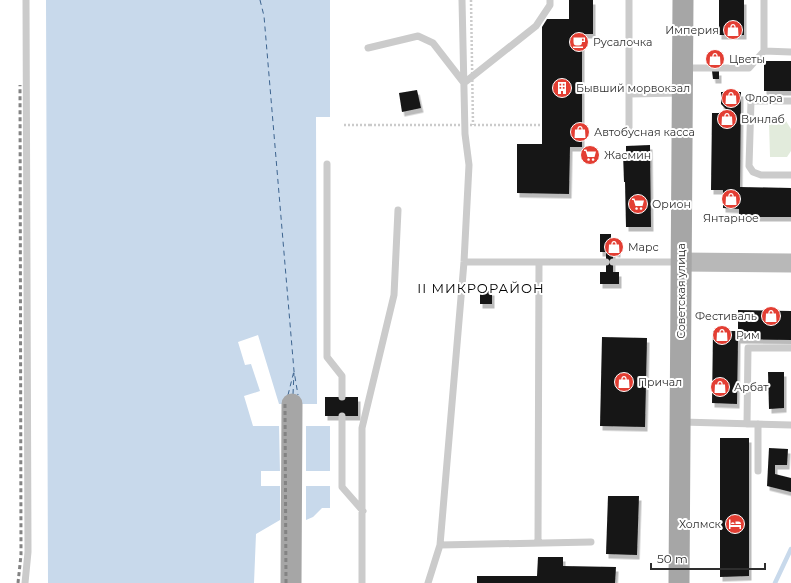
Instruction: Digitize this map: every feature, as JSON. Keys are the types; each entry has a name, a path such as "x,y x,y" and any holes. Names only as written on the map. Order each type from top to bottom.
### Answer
{"main road":[{"name":"Советская улица","path":"679,583 683,0"},
{"path":"681,262 791,263"},
{"path":"291,583 292,404"}],"lane":[{"path":"25,583 28,552 26,0"},
{"path":"428,583 440,544 464,262 468,165 465,134 462,0"},
{"path":"464,83 536,26 550,5 550,0"},
{"path":"629,0 629,133"},
{"path":"682,68 749,68 764,51 764,0"},
{"path":"368,48 418,36 433,43 464,83"},
{"path":"764,51 791,52"},
{"path":"629,94 682,93"},
{"path":"791,101 751,101 749,166 753,172 760,175 791,175"},
{"path":"327,164 327,357 342,376 342,397"},
{"path":"362,583 362,428 394,295 398,210"},
{"path":"464,262 681,262"},
{"path":"538,543 539,262"},
{"path":"747,424 748,348 791,348"},
{"path":"342,416 342,487 362,511"},
{"path":"680,422 791,425"},
{"path":"758,424 758,471"},
{"path":"440,544 591,542"}],"path":[{"path":"471,0 473,125"},
{"path":"344,125 542,125"}],"green space":[{"path":"786,121 791,129 791,151 787,157 770,157 769,122"}],"water":[{"path":"46,0 330,0 330,117 316,117 317,404 279,404 258,335 238,342 245,365 251,364 260,391 244,396 253,426 330,426 330,471 261,471 261,486 330,486 330,508 322,508 313,517 306,520 280,520 256,534 254,583 48,583"}],"pier":[{"path":"279,424 306,424 306,473 280,473"},
{"path":"280,484 306,484 306,522 280,522"}],"building":[{"name":"Бывший морвокзал","path":"569,0 593,0 593,34 582,34 582,147 570,147 569,194 517,193 517,144 542,144 542,27 547,19 569,19"},
{"path":"719,0 744,0 744,35 719,35"},
{"name":"Цветы","path":"711,54 718,54 718,64 712,64"},
{"path":"764,61 791,61 791,91 764,91"},
{"path":"712,71 719,71 719,79 713,79"},
{"path":"417,90 421,108 402,112 399,93"},
{"path":"721,92 741,92 740,187 791,188 791,217 739,217 739,209 723,208 723,190 711,190 712,113 730,113 721,104"},
{"name":"Орион","path":"650,145 651,227 626,227 623,153 626,153 626,146"},
{"path":"600,234 611,234 611,242 618,242 618,253 613,252 613,272 619,272 619,284 600,284 600,272 606,272 606,252 600,252"},
{"path":"480,291 492,291 492,304 480,304"},
{"path":"738,310 791,311 791,340 738,339 737,404 712,403 713,331 738,331"},
{"name":"Причал","path":"602,337 647,338 645,427 600,426"},
{"path":"768,372 784,372 784,408 769,409"},
{"path":"325,397 358,397 358,416 325,416"},
{"name":"Холмск","path":"720,438 749,438 749,576 720,577"},
{"path":"769,448 788,449 787,465 775,465 775,474 791,478 791,492 767,486"},
{"path":"608,496 639,496 637,555 606,554"},
{"path":"538,557 563,557 563,566 616,567 615,583 477,583 477,576 537,576"}],"waterway":[{"path":"775,583 791,549"}],"ferry route":[{"path":"260,0 264,16 294,371 298,395"},
{"path":"288,395 294,371"},
{"path":"293,394 294,373"}],"railway":[{"path":"18,583 21,555 20,85"},
{"path":"285,404 286,583"}],"place":[{"name":"Империя","path":"733,30"},
{"name":"Русалочка","path":"579,42"},
{"name":"Цветы","path":"715,59"},
{"name":"Бывший морвокзал","path":"562,88"},
{"name":"Флора","path":"731,98"},
{"name":"Винлаб","path":"727,119"},
{"name":"Автобусная касса","path":"580,132"},
{"name":"Жасмин","path":"590,155"},
{"name":"Янтарное","path":"731,199"},
{"name":"Орион","path":"638,204"},
{"name":"Марс","path":"614,247"},
{"name":"Фестиваль","path":"771,316"},
{"name":"Рим","path":"722,335"},
{"name":"Причал","path":"624,382"},
{"name":"Арбат","path":"720,387"},
{"name":"Холмск","path":"735,524"}],"district":[{"name":"II МИКРОРАЙОН","path":"481,288"}]}
